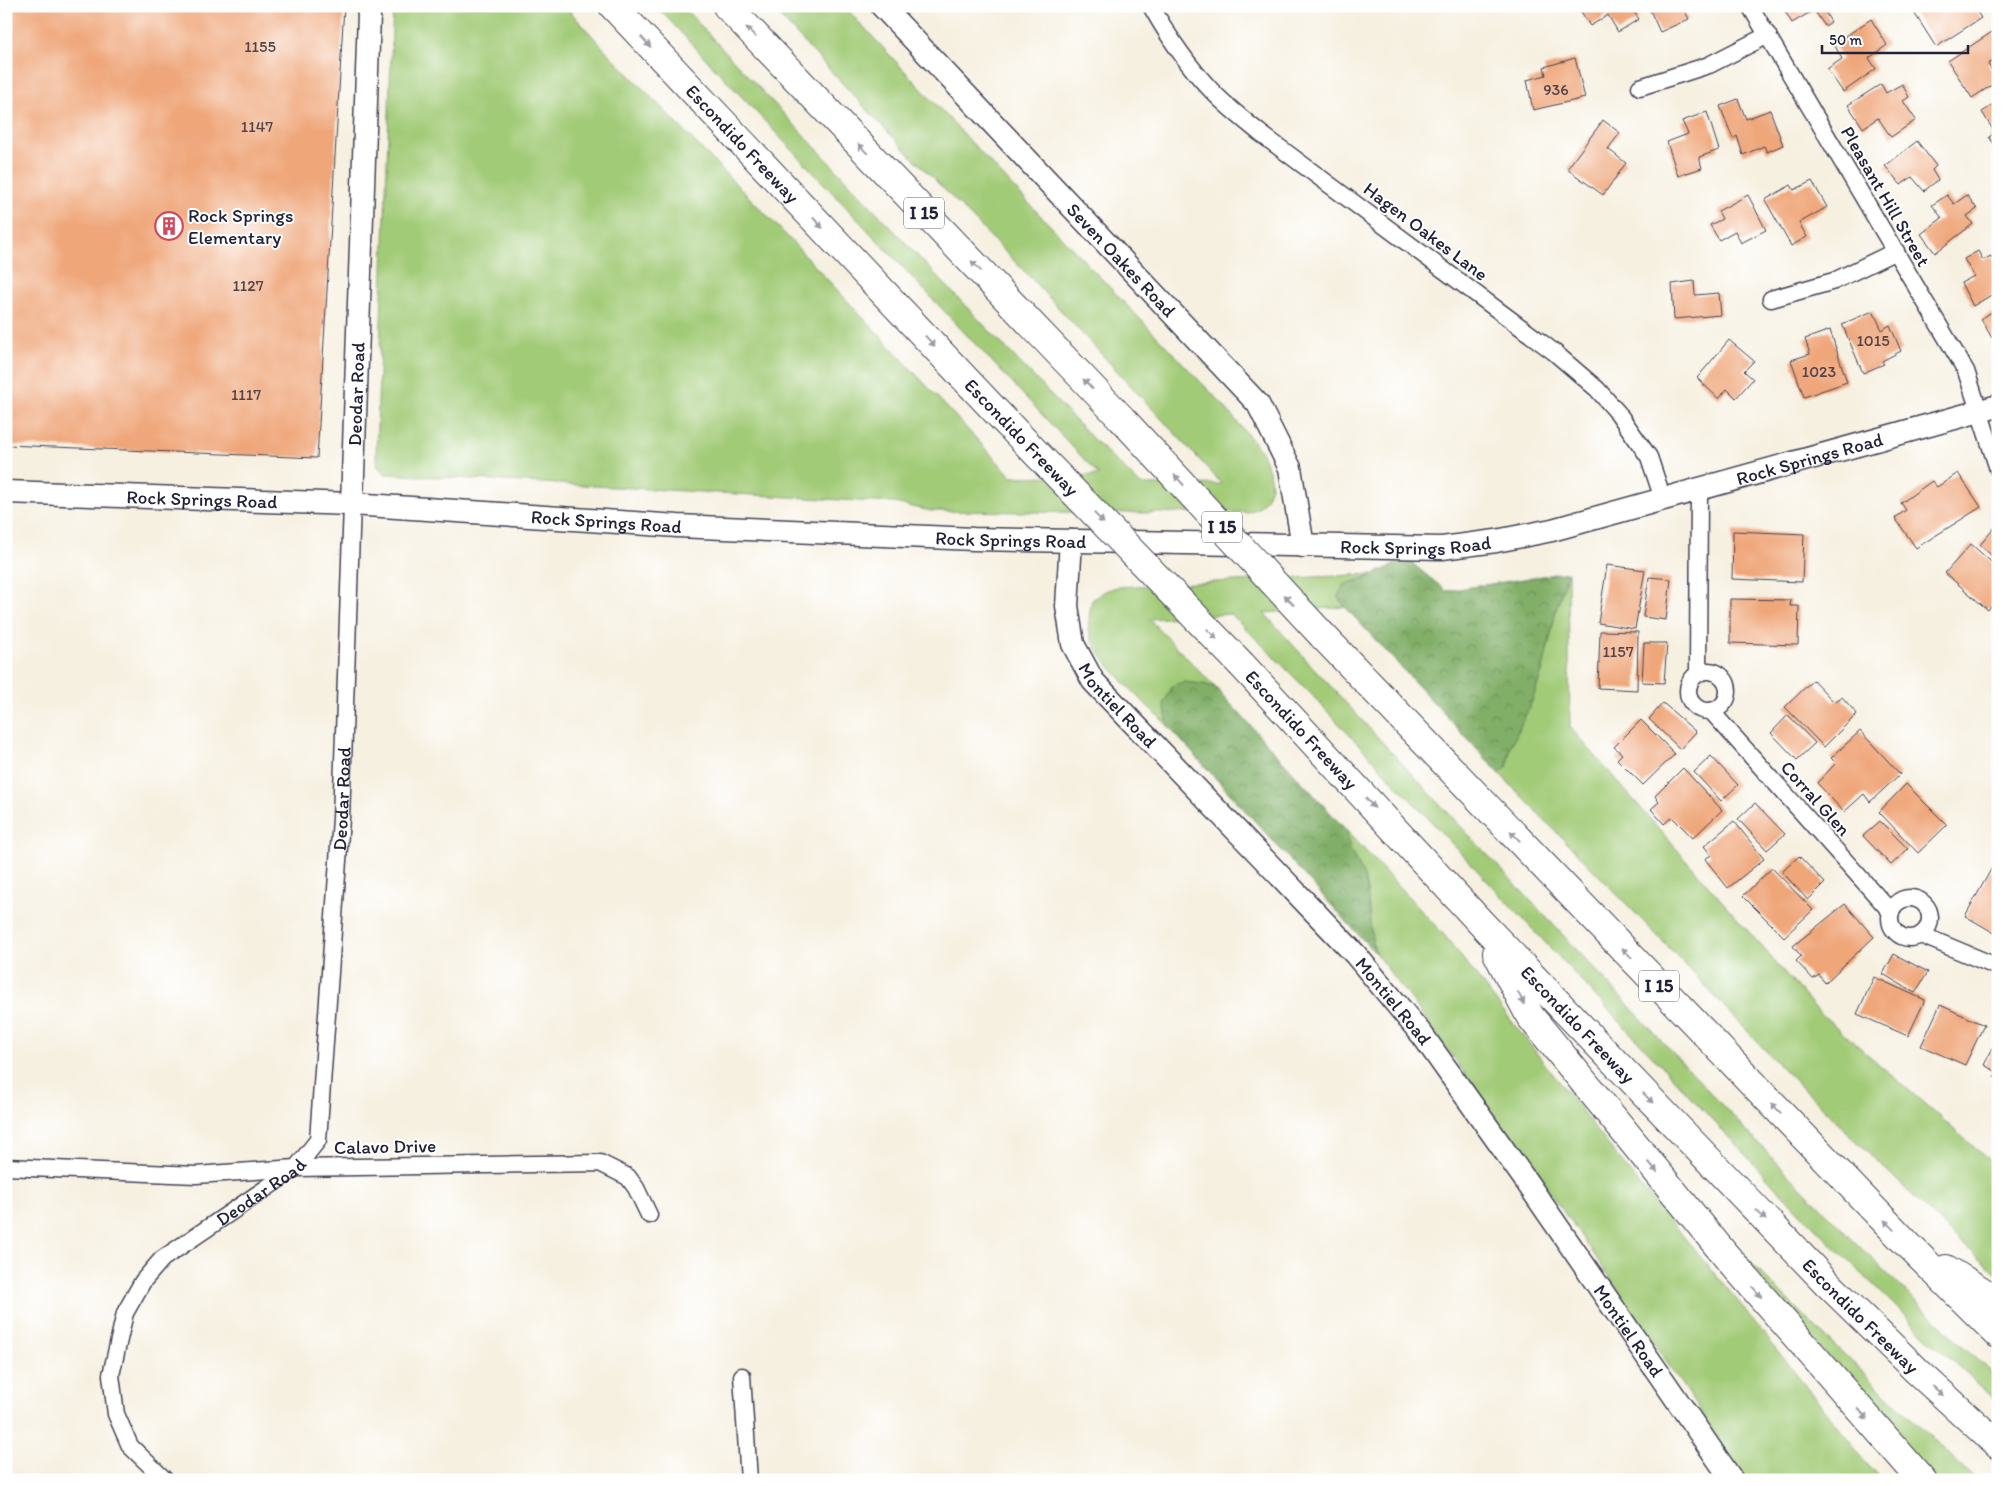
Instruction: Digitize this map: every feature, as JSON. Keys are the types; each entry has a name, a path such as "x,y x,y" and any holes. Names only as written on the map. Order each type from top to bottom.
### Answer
{"highway":[{"name":"Escondido Freeway","path":"613,6 1004,420 1242,665 1482,924 1828,1284 1917,1371 1998,1445"},
{"name":"I 15","path":"727,6 1122,419 1322,635 1910,1248 1998,1334"},
{"path":"1482,924 1530,1016 1726,1256 1922,1480"},
{"path":"1910,1248 1998,1301"},
{"path":"1883,1437 1915,1480"}],"street":[{"name":"Deodar Road","path":"166,1480 130,1446 116,1414 112,1376 125,1313 143,1281 162,1259 296,1168 318,1140 341,819 369,24 367,6"},
{"name":"Seven Oakes Road","path":"882,6 1258,404 1290,468 1302,546"},
{"name":"Hagen Oakes Lane","path":"1150,6 1190,67 1230,108 1260,133 1554,352 1597,389 1618,413 1649,457 1663,499"},
{"name":"Pleasant Hill Street","path":"1750,6 1988,409 1998,469"},
{"path":"1640,87 1709,65 1768,35"},
{"path":"1771,299 1834,282 1896,251"},
{"name":"Rock Springs Road","path":"6,492 352,504 678,526 974,539 1442,548 1552,530 1988,409"},
{"name":"Corral Glen","path":"1699,489 1698,673 1689,682 1688,695 1694,706 1705,711 1711,711 1891,912 1890,919 1895,932 1907,938 1921,935 1998,967"},
{"name":"Montiel Road","path":"1071,541 1067,606 1073,644 1093,681 1355,954 1418,1030 1526,1181 1732,1480"},
{"path":"1698,673 1704,671 1716,673 1722,676 1728,687 1728,694 1722,705 1711,711"},
{"path":"1891,912 1894,906 1905,898 1917,899 1923,902 1927,907 1930,919 1929,925 1921,935"},
{"name":"Calavo Drive","path":"6,1167 196,1175 296,1168 600,1163 628,1177 636,1188 649,1216"},
{"path":"742,1376 750,1480"}],"green space":[{"path":"393,6 565,6 608,53 783,232 1012,477 1099,475 656,6 682,6 934,273 1096,442 1141,485 1222,484 1026,273 888,132 770,6 844,6 1012,186 1224,406 1261,451 1269,470 1271,487 1266,499 1258,508 1247,512 931,511 894,503 385,474 378,467 376,455"},
{"path":"1407,559 1446,591 1568,572 1557,606 1543,669 1532,701 1510,748 1507,767 1499,773 1345,607 1338,596 1344,585 1359,581"},
{"path":"1568,572 1570,727 1818,1011 1998,1168 1998,1274 1958,1240 1780,1066 1677,956 1499,773 1507,767 1510,748 1532,701 1543,669 1557,606"},
{"path":"1374,574 1344,585 1338,596 1345,607 1264,613 1742,1126 1842,1229 1998,1378 1998,1403 1937,1347 1803,1216 1309,692 1231,614 1149,619 1216,688 1203,684 1164,703 1168,726 1112,670 1095,646 1089,631 1092,600 1105,591 1117,587"},
{"path":"1183,682 1203,684 1216,688 1347,831 1351,852 1365,881 1373,945 1376,954 1168,726 1164,703 1173,685"},
{"path":"1347,831 1445,936 1635,1179 1742,1306 1880,1480 1746,1480 1593,1253 1419,1010 1376,954 1370,937 1365,880 1347,844"},
{"path":"1726,1238 1805,1317 1976,1480 1933,1480"}],"building":[{"name":"Rock Springs Elementary","path":"6,6 344,6 317,458 6,445"},
{"path":"1587,6 1630,6 1639,19 1618,32 1608,15 1590,26 1580,10"},
{"path":"1648,6 1682,6 1689,19 1660,32"},
{"path":"1782,6 1834,6 1825,12 1831,22 1825,26 1814,10 1792,23"},
{"path":"1920,6 1973,6 1981,18 1936,47 1913,11"},
{"path":"1871,19 1887,45 1869,58 1876,69 1843,92 1827,69 1842,59 1834,44"},
{"path":"1992,32 1998,40 1998,58 1988,64 1998,81 1972,98 1948,61"},
{"path":"1575,58 1585,98 1533,110 1527,80 1546,75 1544,67"},
{"path":"1881,84 1886,93 1902,84 1909,97 1903,101 1916,120 1891,137 1878,118 1863,128 1848,105"},
{"path":"1738,99 1746,119 1770,110 1783,145 1767,152 1764,146 1743,155 1737,136 1733,139 1720,106"},
{"path":"1998,102 1998,150 1989,137 1995,133 1982,112"},
{"path":"1707,112 1719,150 1699,157 1702,168 1678,176 1667,142 1688,134 1682,121"},
{"path":"1603,120 1620,133 1608,149 1626,163 1603,195 1567,169"},
{"path":"1917,141 1936,166 1932,170 1938,180 1924,191 1912,177 1901,185 1885,166"},
{"path":"1812,181 1827,207 1799,223 1807,237 1791,246 1765,200 1791,185 1794,190"},
{"path":"1748,195 1766,230 1741,243 1735,231 1719,240 1710,225 1722,219 1718,211"},
{"path":"1947,195 1954,204 1967,195 1977,209 1967,216 1973,224 1935,253 1921,234 1942,218 1932,205"},
{"path":"1978,251 1983,260 1991,256 1998,268 1998,291 1973,306 1961,283 1974,276 1964,259"},
{"path":"1694,281 1695,295 1719,293 1721,315 1674,319 1672,284"},
{"path":"1998,308 1998,335 1992,338 1981,319"},
{"path":"1873,311 1882,330 1890,325 1901,351 1882,361 1884,364 1863,373 1842,324"},
{"path":"1830,330 1847,382 1804,397 1791,360 1810,354 1805,339"},
{"path":"1729,340 1754,361 1744,371 1753,379 1736,398 1727,389 1719,399 1697,378"},
{"path":"1958,473 1981,507 1916,548 1895,518 1906,510 1901,503 1932,481 1937,487"},
{"path":"1995,527 1998,529 1998,561 1980,545"},
{"path":"1733,531 1804,534 1802,582 1732,579"},
{"path":"1971,544 1998,568 1998,599 1988,610 1945,573"},
{"path":"1607,565 1645,570 1635,629 1598,623"},
{"path":"1649,577 1671,579 1666,620 1643,617"},
{"path":"1730,599 1791,600 1790,606 1799,606 1798,645 1730,643"},
{"path":"1600,631 1638,632 1637,690 1598,688"},
{"path":"1644,643 1667,643 1664,683 1642,682"},
{"path":"1813,680 1834,702 1842,697 1857,714 1824,747 1785,707"},
{"path":"1663,703 1696,732 1680,749 1649,719"},
{"path":"1788,715 1815,743 1797,760 1771,733"},
{"path":"1641,720 1675,754 1643,785 1617,759 1622,754 1614,747"},
{"path":"1860,731 1900,774 1870,802 1864,794 1844,812 1817,783 1836,763 1831,758"},
{"path":"1711,756 1738,785 1721,801 1694,772"},
{"path":"1683,768 1722,810 1693,838 1672,817 1664,824 1651,809 1659,802 1655,796"},
{"path":"1906,784 1947,825 1918,853 1879,812"},
{"path":"1755,803 1785,834 1767,850 1738,819"},
{"path":"1734,821 1764,859 1728,888 1705,859 1711,855 1704,846"},
{"path":"1880,821 1908,849 1891,865 1863,836"},
{"path":"1799,856 1825,883 1808,900 1782,872"},
{"path":"1998,857 1998,935 1965,916"},
{"path":"1772,868 1813,910 1784,937 1743,896"},
{"path":"1845,904 1874,937 1825,983 1819,975 1813,979 1796,961 1801,956 1793,946"},
{"path":"1894,954 1928,972 1915,993 1883,974"},
{"path":"1874,977 1925,1000 1908,1036 1857,1014"},
{"path":"1940,1005 1984,1025 1965,1065 1921,1046"},
{"path":"1998,1038 1998,1079 1994,1077 1997,1072 1984,1065"}],"place":[{"name":"Rock Springs Elementary","path":"169,226"}]}
